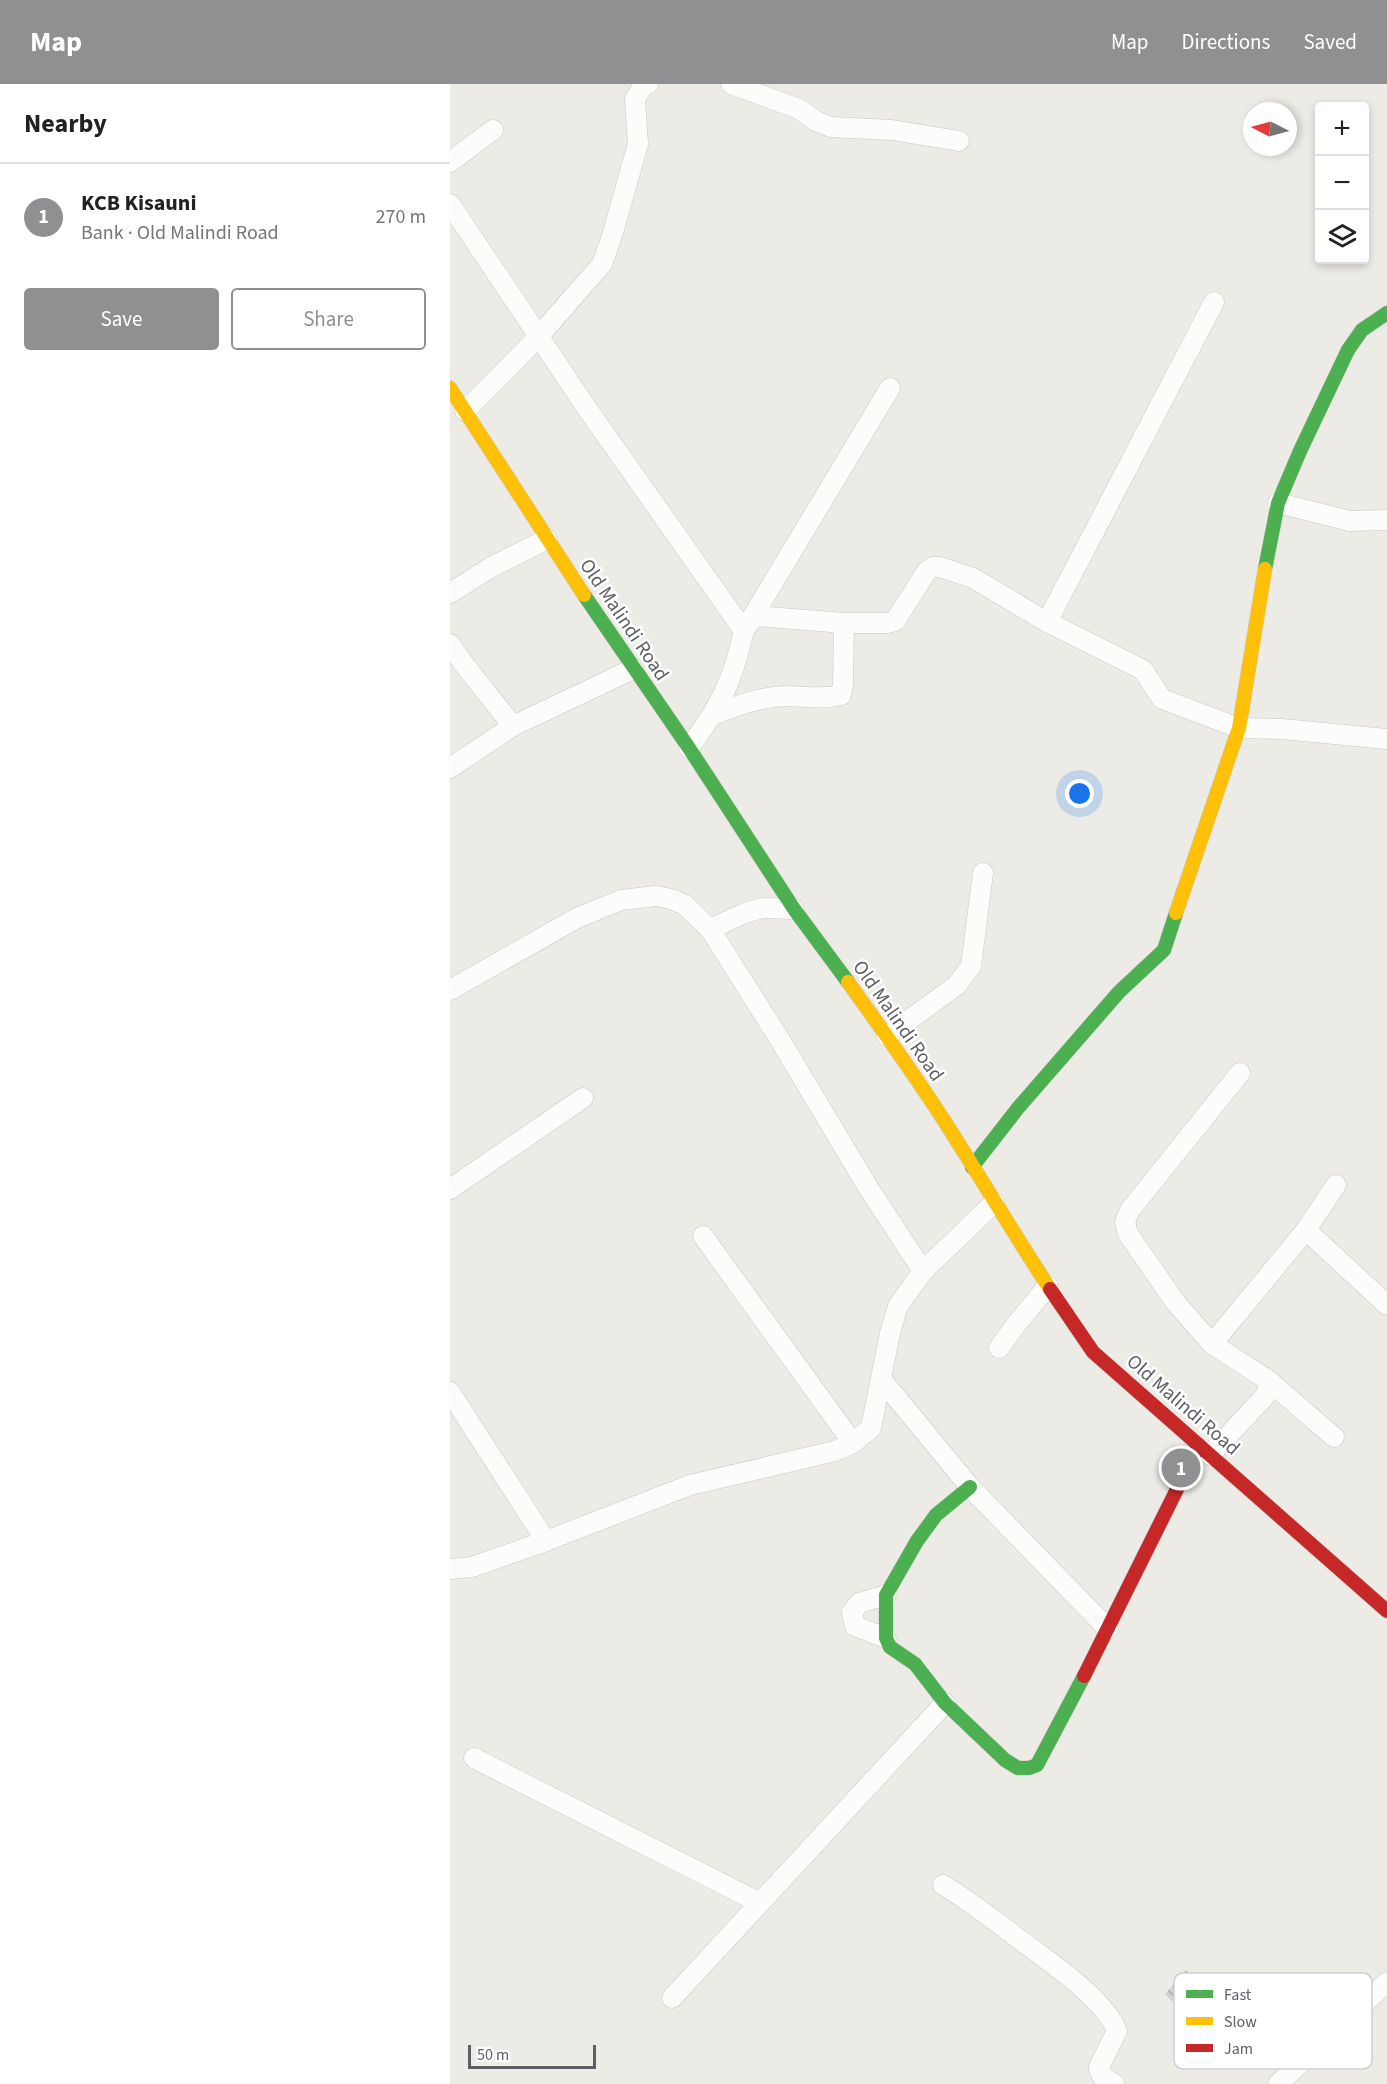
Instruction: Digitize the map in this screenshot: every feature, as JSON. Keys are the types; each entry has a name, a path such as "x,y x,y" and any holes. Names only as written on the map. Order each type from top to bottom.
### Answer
{"street":[{"path":"465,411 538,336 602,264 638,144 635,99 643,86 648,84"},
{"path":"731,84 799,110 816,122 831,127 892,130 958,141"},
{"path":"450,162 493,130"},
{"path":"450,204 585,407 750,624"},
{"path":"1047,622 1214,302"},
{"path":"972,1167 1018,1108 1119,992 1164,950 1239,728 1278,503 1348,350 1362,330 1387,313"},
{"name":"Old Malindi Road","path":"450,388 547,539 633,669 689,748 794,909 887,1036 1083,1340 1093,1352 1387,1611"},
{"path":"689,748 713,715 727,690 750,624 890,388"},
{"path":"1278,503 1350,521 1387,520"},
{"path":"450,593 490,568 547,539"},
{"path":"750,624 887,623 895,621 927,571 933,567 940,567 973,578 1047,622 1143,670 1162,699 1239,728 1282,729 1387,739"},
{"path":"713,715 753,700 783,696 830,698 840,695 843,684 844,623"},
{"path":"450,644 513,726"},
{"path":"450,768 513,726 633,669"},
{"path":"887,1036 957,985 971,966 983,873"},
{"path":"450,990 577,918 621,900 649,896 671,899 684,905 710,929 780,1040 869,1189 923,1272"},
{"path":"710,929 745,913 763,908 794,909"},
{"path":"1240,1072 1130,1210 1125,1222 1128,1234 1176,1303 1212,1344 1268,1380 1334,1437"},
{"path":"450,1189 583,1098"},
{"path":"1212,1344 1306,1230 1336,1185"},
{"path":"450,1569 471,1567 546,1541 690,1485 835,1451 853,1443 871,1428 890,1333 898,1306 923,1272 994,1203"},
{"path":"1306,1230 1387,1305"},
{"path":"702,1236 853,1443"},
{"path":"999,1348 1048,1286"},
{"path":"882,1380 970,1487 1108,1629"},
{"path":"970,1487 936,1515 916,1541 886,1594 886,1638 890,1647 915,1664 945,1703 1005,1760 1018,1768 1037,1765 1205,1450 1265,1396 1269,1387 1268,1380"},
{"path":"450,1392 546,1541"},
{"path":"886,1594 859,1603 852,1612 855,1626 886,1638"},
{"path":"672,1998 945,1703"},
{"path":"474,1758 760,1903"},
{"path":"943,1885 970,1902 1080,1986 1106,2014 1117,2031 1099,2067 1099,2072 1101,2076 1114,2084"},
{"path":"1372,1996 1387,1982"},
{"path":"1278,2084 1294,2069"}],"building":[{"path":"1174,1984 1174,2003 1165,1994"}],"traffic: fast":[{"path":"1265,569 1278,503 1348,350 1362,330 1387,313"},
{"path":"584,595 689,748 794,909 848,982"},
{"path":"972,1167 1018,1108 1119,992 1164,950 1176,913"},
{"path":"970,1487 936,1515 917,1541 886,1595 886,1638 890,1647 915,1664 945,1703 1005,1760 1018,1768 1037,1765 1084,1676"}],"traffic: slow":[{"path":"450,388 584,595"},
{"path":"1176,913 1239,728 1265,569"},
{"path":"848,982 940,1114 1050,1289"}],"traffic: jam":[{"path":"1050,1289 1093,1352 1387,1611"},
{"path":"1084,1676 1199,1445"}],"place":[{"name":"KCB Kisauni","path":"1181,1468"}]}
